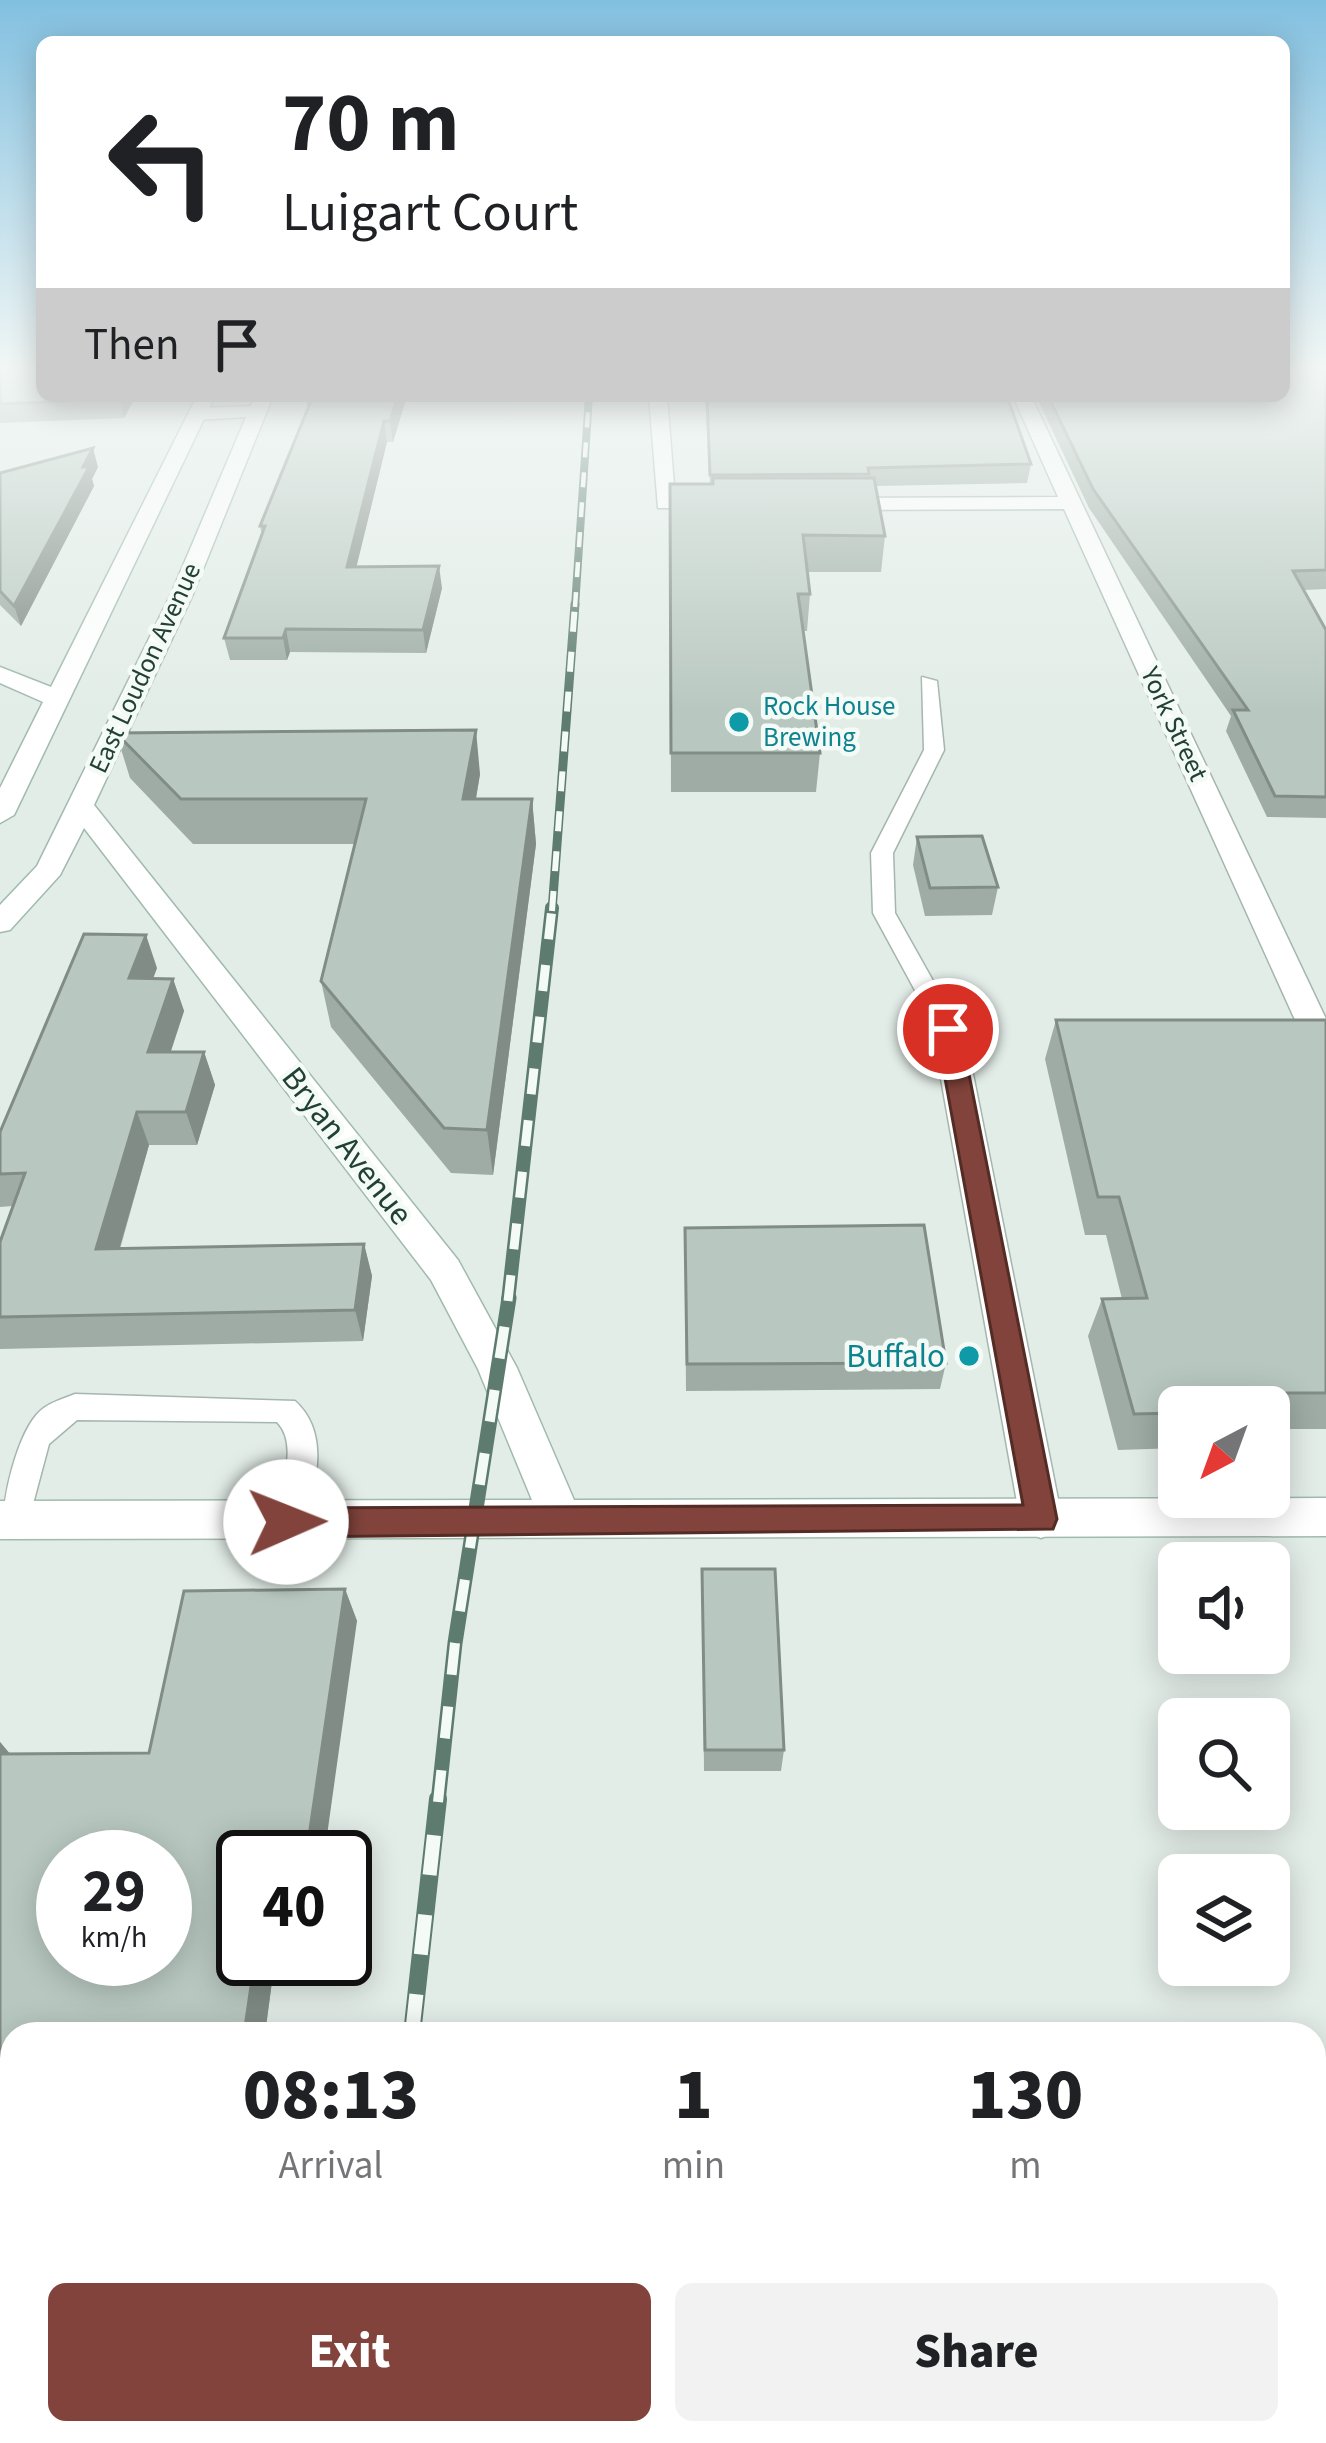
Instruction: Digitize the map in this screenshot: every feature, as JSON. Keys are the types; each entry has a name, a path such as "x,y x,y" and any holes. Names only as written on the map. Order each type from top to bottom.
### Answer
{"street":[{"name":"East Loudon Avenue","path":"0,815 163,483"},
{"name":"East Loudon Avenue","path":"0,923 50,869 182,594 228,483"},
{"path":"663,483 664,504 736,504"},
{"name":"York Street","path":"1063,483 1326,1053"},
{"path":"808,504 1072,503"},
{"path":"0,674 55,698"},
{"name":"Bryan Avenue","path":"80,805 445,1270 497,1369 561,1519"},
{"path":"948,1029 1041,1519"},
{"path":"8,1520 1326,1517"}],"lane":[{"path":"928,681 934,750 882,853 884,913 948,1029"},
{"path":"8,1520 38,1429 52,1413 98,1408 284,1410 297,1418 304,1437 286,1522"}],"building":[{"path":"0,483 80,483 14,606 0,591"},
{"path":"278,483 368,483 347,567 439,566 423,630 286,629 283,638 224,638 265,526 260,526"},
{"path":"875,483 885,536 803,535 810,594 798,594 820,753 671,753 670,484"},
{"path":"1090,483 1326,483 1326,570 1293,571 1326,630 1326,797 1275,796 1233,710 1248,710"},
{"path":"476,730 463,799 532,799 487,1130 444,1128 321,981 366,799 181,799 116,733"},
{"path":"982,836 998,887 930,888 917,837"},
{"path":"84,934 146,935 129,978 173,979 148,1052 204,1052 186,1112 137,1112 96,1249 364,1244 355,1310 0,1317 0,1242 25,1173 0,1174 0,1132"},
{"path":"1056,1020 1326,1020 1326,1393 1290,1393 1290,1386 1158,1386 1158,1413 1134,1414 1102,1299 1147,1298 1119,1197 1098,1197"},
{"path":"924,1225 946,1363 687,1364 685,1228"},
{"path":"702,1569 775,1569 784,1750 705,1750"},
{"path":"345,1589 310,1830 216,1830 216,1986 251,1986 246,2022 0,2022 0,1754 149,1753 184,1591"}],"railway":[{"path":"575,607 583,483"},
{"path":"552,911 575,604"},
{"path":"508,1301 552,908"},
{"path":"438,1802 455,1643 509,1298"},
{"path":"413,2022 438,1799"}],"place":[{"name":"Rock House Brewing","path":"739,722"},
{"name":"Buffalo","path":"969,1356"}],"route":[{"path":"286,1522 1041,1519 948,1029"}]}
